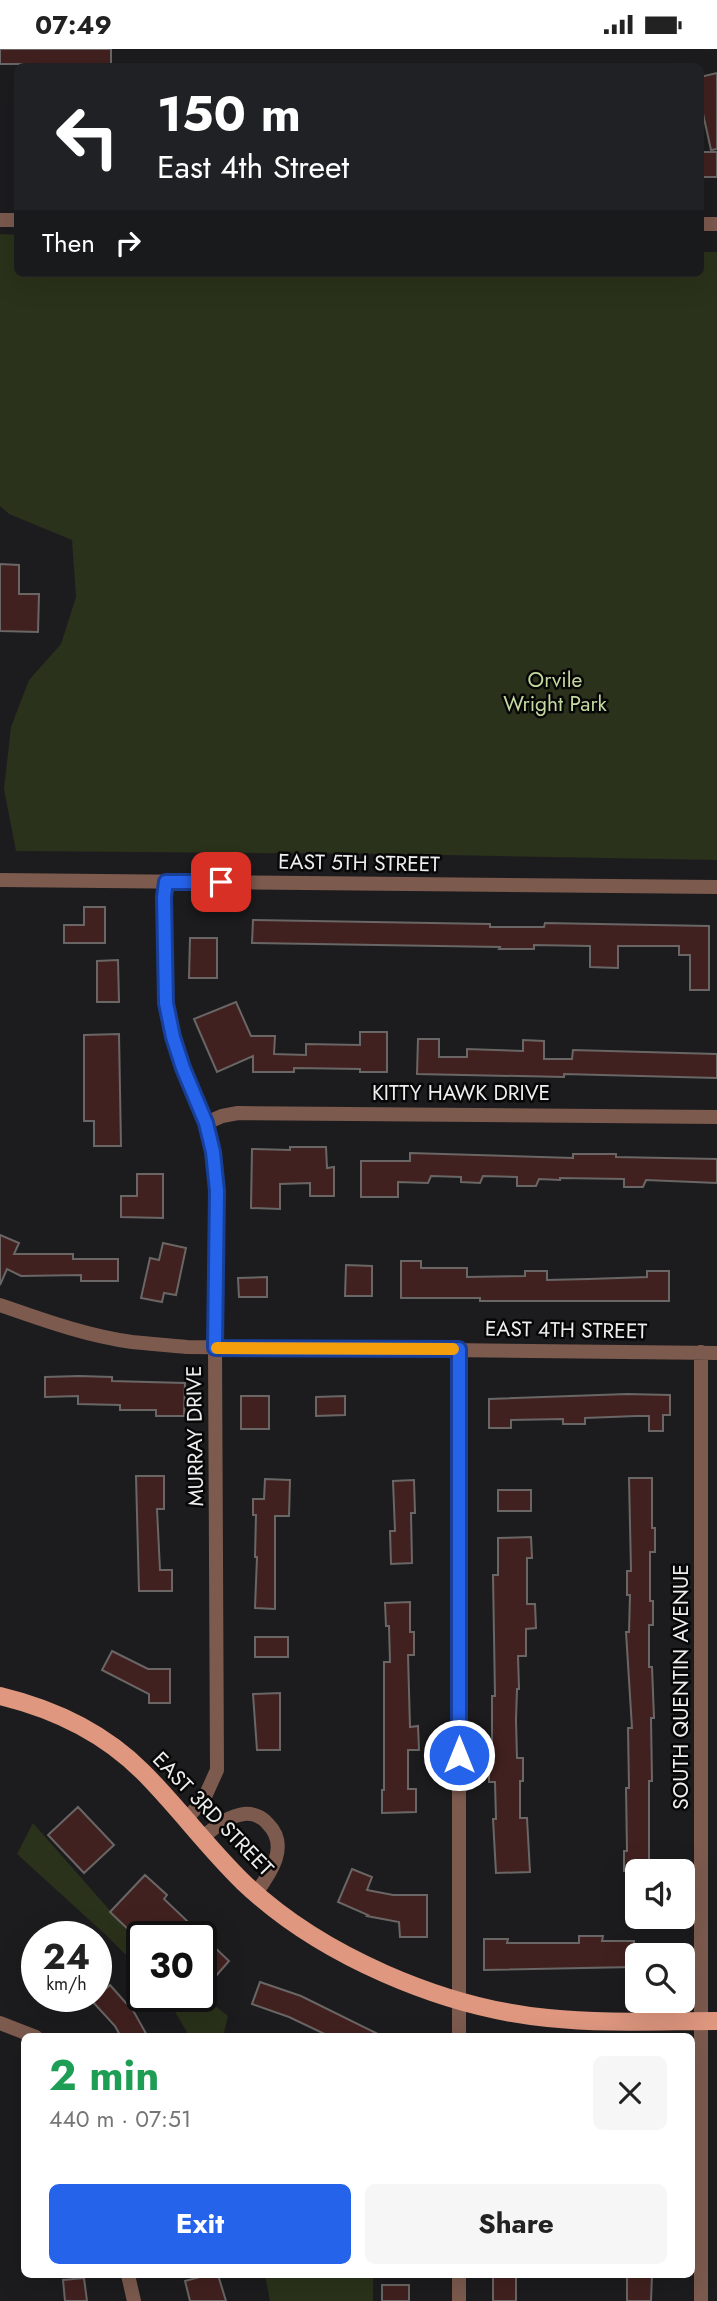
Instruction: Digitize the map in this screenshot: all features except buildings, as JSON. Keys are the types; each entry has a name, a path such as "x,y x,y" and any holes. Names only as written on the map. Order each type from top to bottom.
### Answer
{"main road":[{"name":"EAST 3RD STREET","path":"0,1696 52,1712 86,1728 109,1743 143,1772 201,1838 256,1893 327,1943 373,1968 414,1986 460,2001 511,2013 601,2021 709,2021"}],"street":[{"name":"EAST 5TH STREET","path":"0,880 717,887"},
{"name":"MURRAY DRIVE","path":"166,882 166,1003 179,1058 206,1123 213,1152 217,1191 217,1770 203,1801 185,1820"},
{"name":"KITTY HAWK DRIVE","path":"206,1123 238,1113 717,1117"},
{"name":"EAST 4TH STREET","path":"0,1305 55,1325 131,1342 215,1348 717,1353"},
{"path":"459,1349 459,2033"},
{"name":"SOUTH QUENTIN AVENUE","path":"701,1352 709,2021 701,2301"},
{"path":"201,1838 229,1818 245,1814 257,1816 267,1822 274,1830 277,1857 271,1872 256,1893"},
{"path":"0,2023 26,2033"},
{"path":"129,2278 134,2301"},
{"path":"458,2301 459,2278"}],"green space":[{"name":"Orvile Wright Park","path":"0,234 14,235 14,277 704,277 704,252 717,252 717,860 16,851 4,789 11,727 29,680 61,644 76,597 72,540 9,514 0,506"},
{"path":"33,1823 126,1929 126,1955 112,1941 112,1921 91,1921 17,1854"},
{"path":"217,2007 228,2016 224,2033 188,2033 175,2012 217,2012"},
{"path":"266,2278 373,2278 373,2301 270,2301"}],"slow traffic":[{"path":"217,1348 453,1349"}],"route":[{"path":"221,882 166,882 164,897 166,1003 173,1037 206,1123 213,1152 217,1191 215,1348 459,1349 459,1755"}]}
